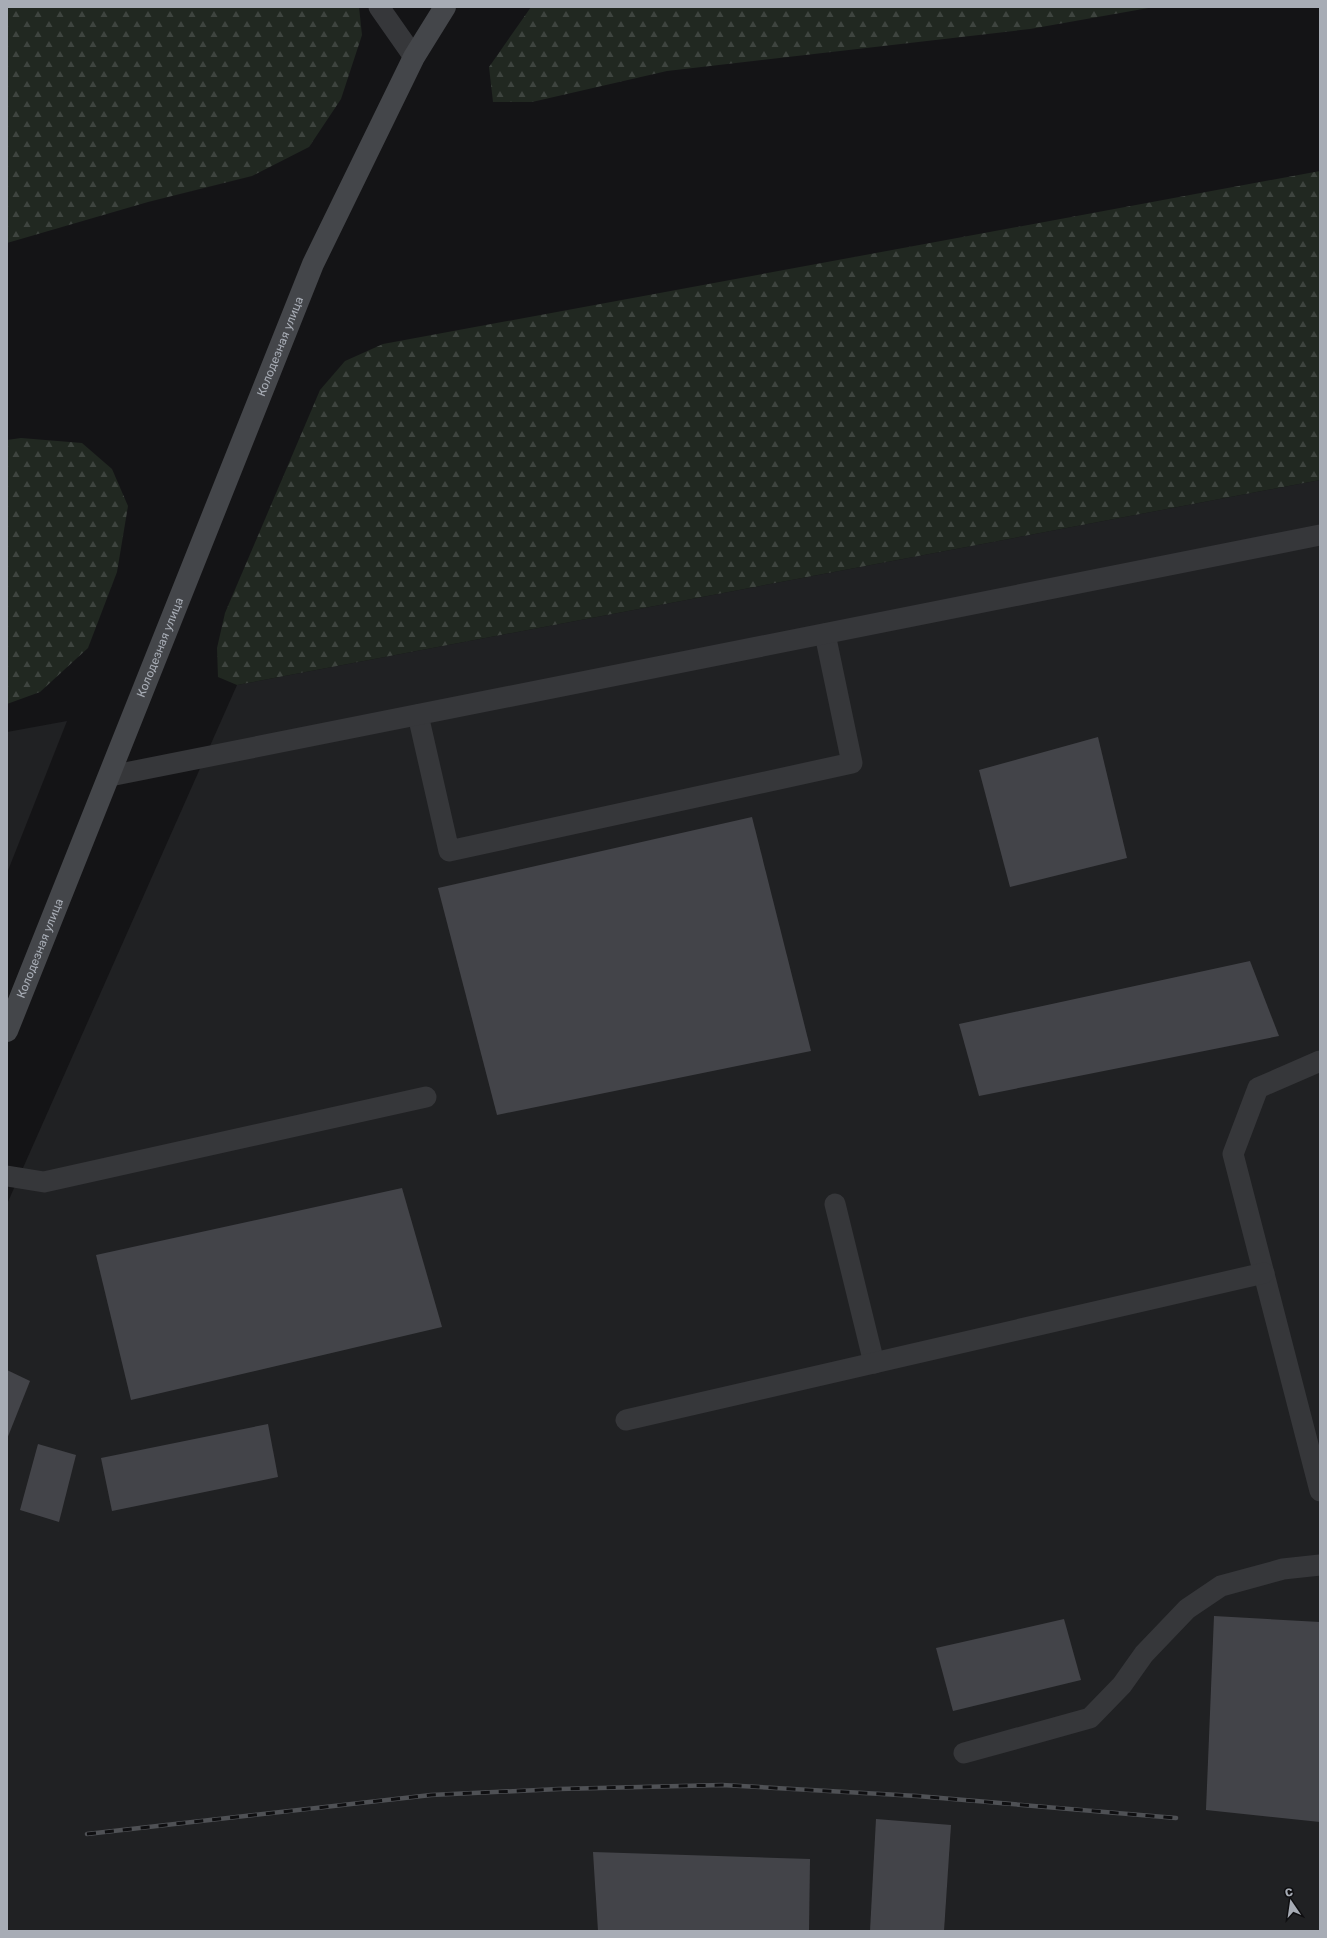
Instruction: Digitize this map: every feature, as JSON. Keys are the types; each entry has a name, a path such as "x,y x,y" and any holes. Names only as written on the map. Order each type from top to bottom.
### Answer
{"main road":[{"name":"Колодезная улица","path":"7,1032 313,264 414,57 445,7"}],"lane":[{"path":"379,7 414,57"},
{"path":"110,776 1320,535"},
{"path":"418,715 449,851 852,763 825,634"},
{"path":"1320,1061 1258,1088 1233,1154 1320,1491"},
{"path":"7,1176 44,1182 426,1097"},
{"path":"835,1204 874,1363"},
{"path":"626,1420 1264,1273"},
{"path":"964,1753 1090,1718 1122,1685 1144,1654 1186,1610 1221,1586 1283,1569 1320,1565"}],"shaded area":[{"path":"1320,480 1320,1931 7,1931 7,1204 237,685"},
{"path":"67,721 7,873 7,732"}],"green space":[{"path":"7,7 359,7 362,35 341,99 309,147 252,176 148,202 7,243"},
{"path":"531,7 1154,7 1030,29 667,71 532,102 493,102 489,67"},
{"path":"1320,171 1320,480 237,685 218,677 217,648 225,613 320,390 345,361 383,344"},
{"path":"21,438 82,443 112,469 128,506 117,572 88,648 40,692 7,704 7,440"}],"building":[{"path":"1098,737 1127,858 1010,887 979,770"},
{"path":"752,817 811,1051 497,1115 438,888"},
{"path":"1250,961 1279,1036 979,1096 959,1024"},
{"path":"402,1188 442,1327 131,1400 96,1255"},
{"path":"7,1370 30,1381 7,1439"},
{"path":"268,1424 278,1477 112,1511 101,1458"},
{"path":"38,1444 76,1455 59,1522 20,1510"},
{"path":"1214,1616 1320,1622 1320,1822 1206,1810"},
{"path":"1064,1619 1081,1680 953,1711 936,1648"},
{"path":"876,1819 951,1825 944,1931 870,1931"},
{"path":"593,1852 810,1859 809,1931 598,1931"}],"railway":[{"path":"87,1834 431,1795 559,1789 722,1785 917,1796 1176,1818"}]}
